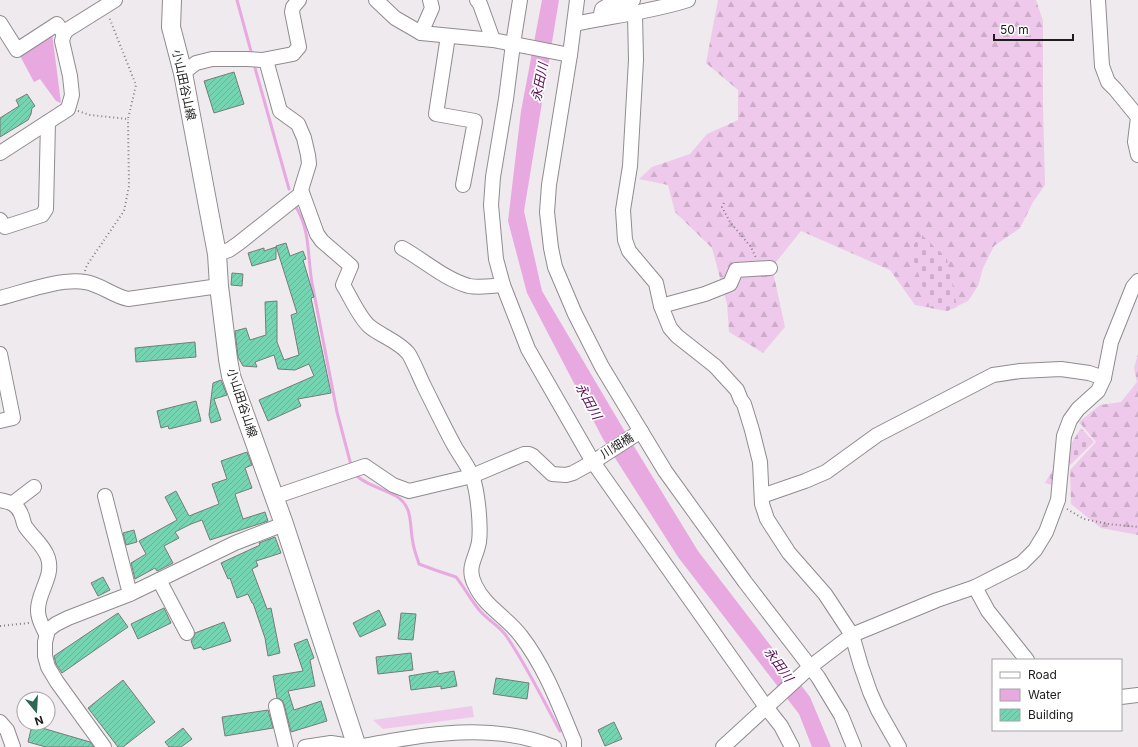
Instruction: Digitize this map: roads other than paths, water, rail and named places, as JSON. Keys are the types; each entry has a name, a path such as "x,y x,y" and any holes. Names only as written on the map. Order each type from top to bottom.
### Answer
{"main road":[{"name":"小山田谷山線","path":"172,0 171,27 183,73 217,254 219,286 228,359 232,376 284,524 357,747"}],"street":[{"path":"183,73 196,63 212,59 266,60 293,54 299,47 292,12 293,7 299,0"},
{"path":"376,0 395,18 421,33 493,40 570,56"},
{"path":"421,33 432,8 430,0"},
{"path":"477,0 480,4 493,40"},
{"path":"520,0 493,177 491,205 496,259 503,285 528,350 593,462 781,726 792,747"},
{"path":"577,0 570,56 549,185 547,212 550,248 555,267 574,314 602,367 665,471 745,582 818,677 840,715 854,747"},
{"path":"574,24 600,18 634,7 688,0"},
{"path":"1098,0 1102,66 1108,82 1138,117 1135,142 1138,155"},
{"path":"0,153 68,109 72,95 70,76 62,41 64,34 67,30 106,2"},
{"path":"634,7 636,60 630,166 623,210 625,240 629,251 656,283 661,306 670,328 677,336 715,366 737,390 744,404 760,462 762,504 767,518 789,553 825,594 852,635 870,692 878,710 899,747"},
{"path":"0,23 18,50 57,24 64,34"},
{"path":"448,36 436,114 475,121 463,185"},
{"path":"266,60 280,111 298,124 304,138 309,164 301,190 317,234 322,241 351,266 343,285 363,320 368,325 399,345 409,354 419,378 472,476 478,510 479,531 479,543 472,561 471,569 474,585 486,603 515,628 544,672 574,741 574,747"},
{"path":"0,220 5,227 42,215 46,209 48,122"},
{"path":"217,254 229,250 239,243 302,193"},
{"path":"402,248 444,275 470,286 489,287 503,285"},
{"path":"661,306 705,294 730,284 736,270 770,268"},
{"path":"723,747 810,667 852,635 937,600 975,587 1022,563 1035,550 1046,532 1057,504 1064,436 1066,430 1070,420 1078,409 1098,391 1104,378 1111,342 1133,287 1138,281"},
{"path":"0,298 63,282 94,284 119,297 128,298 219,286"},
{"path":"0,354 13,418 0,421"},
{"path":"762,496 826,472 877,435 993,375 1020,371 1061,369 1089,373 1104,378"},
{"name":"川畑橋","path":"472,476 524,454 533,456 547,471 552,474 558,476 566,475 573,473 593,462 641,431"},
{"path":"274,497 365,466 392,485 409,491 472,476"},
{"path":"6,501 34,487"},
{"path":"104,496 130,594"},
{"path":"6,501 17,506 21,513 24,525 41,545 48,557 49,567 47,579 40,598 38,611 43,628 45,656 48,667 56,682 104,747"},
{"path":"43,628 48,630 56,624 91,608 130,594 235,542 284,524"},
{"path":"159,580 187,633"},
{"path":"975,587 988,611 1027,659"},
{"path":"1122,697 1138,695"},
{"path":"276,706 286,747"},
{"path":"0,722 7,730 13,747"},
{"path":"305,747 331,743 357,747 425,736 468,732 498,732 524,737 554,747"}],"water":[{"name":"永田川","path":"542,0 559,0 524,211 542,291 624,430 698,551 810,697 831,747 812,747 799,714 678,557 603,439 527,293 508,221 521,111"},
{"path":"52,33 61,103 56,101 40,79 34,82 19,54"}],"waterway":[{"path":"237,0 252,55"},
{"path":"255,68 289,189"},
{"path":"294,204 303,223 308,242 310,273 337,412 351,465"},
{"path":"358,477 367,483 396,496 406,505 410,517 413,546 419,564 456,577 481,612 504,633 528,671 560,731"}]}
